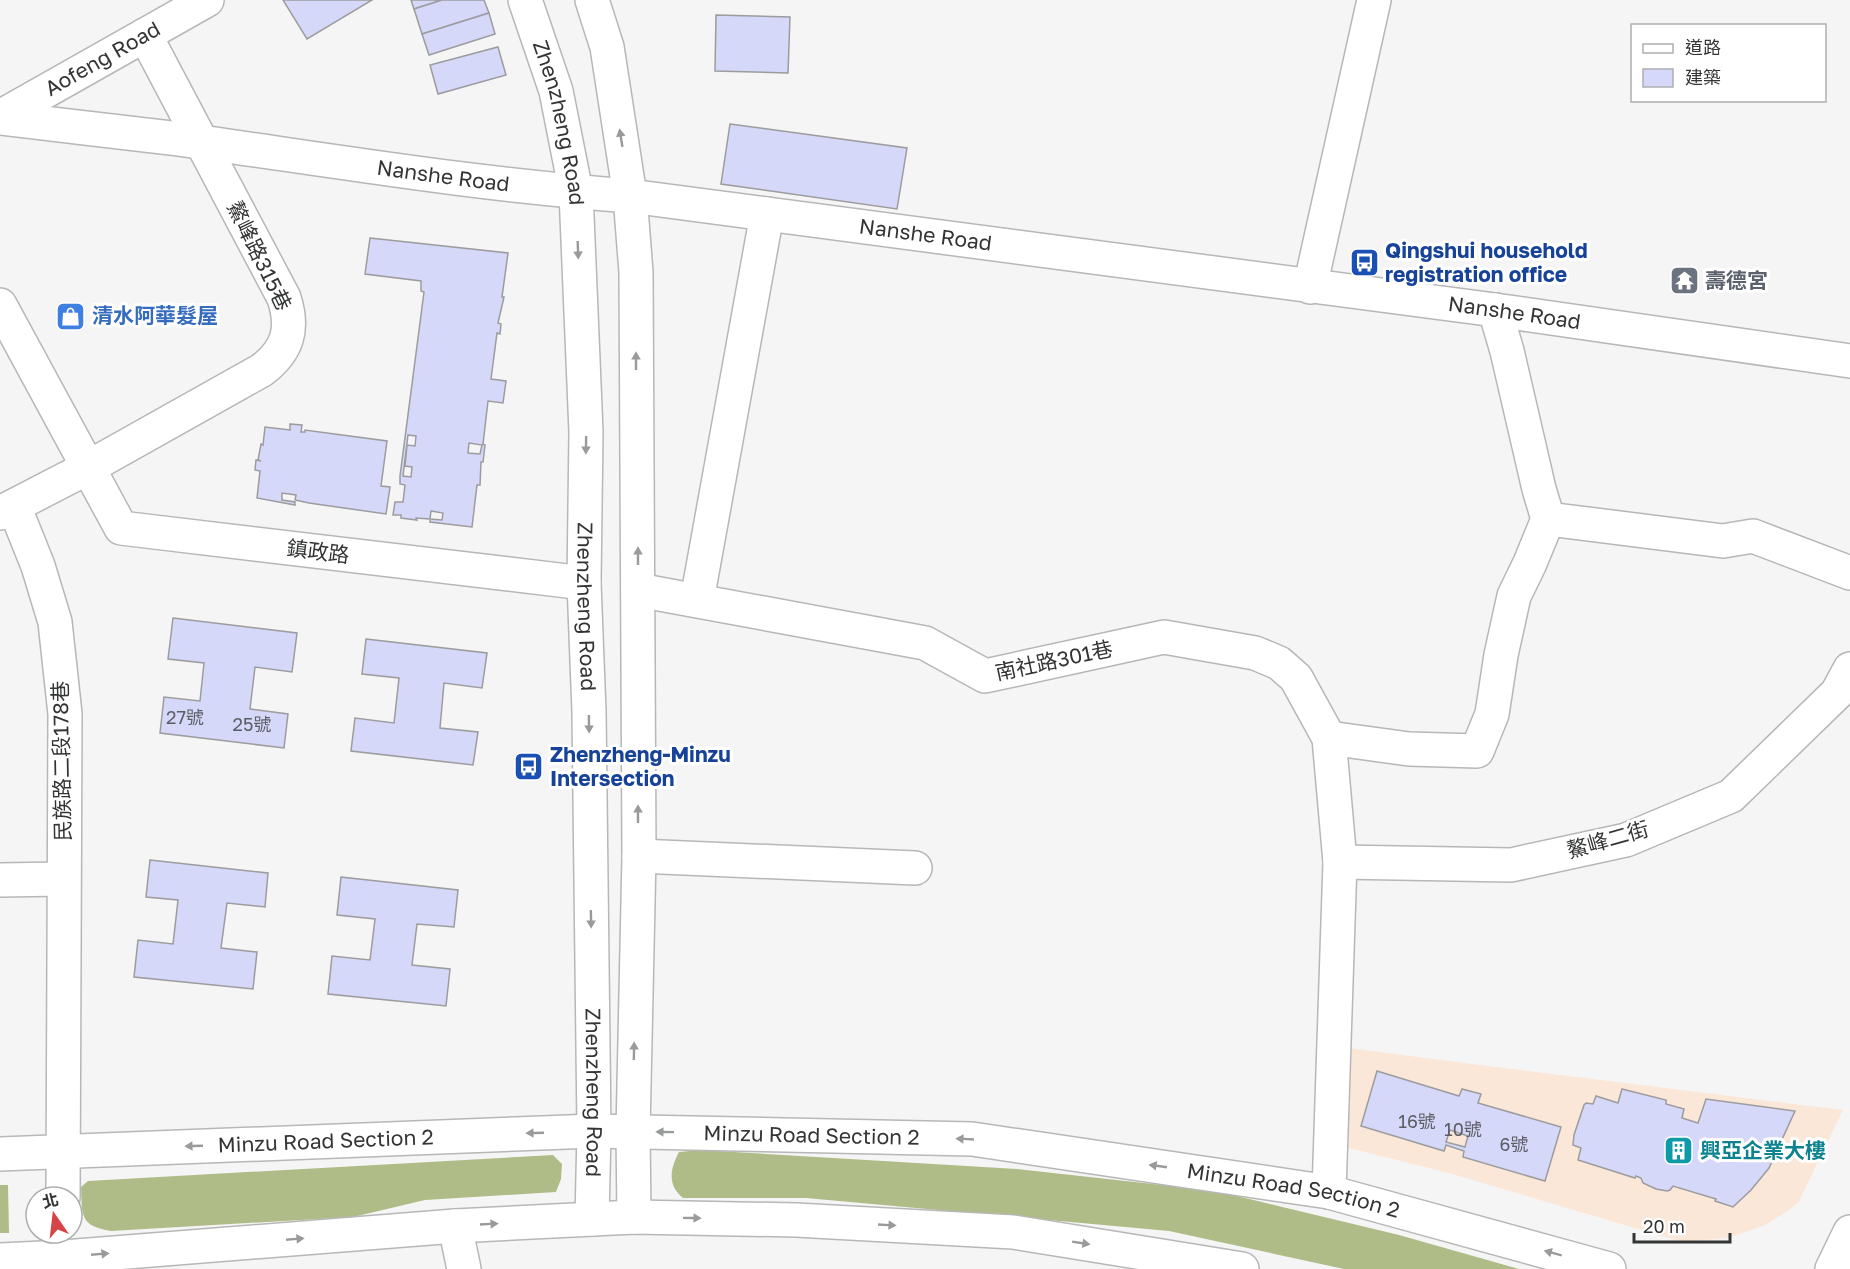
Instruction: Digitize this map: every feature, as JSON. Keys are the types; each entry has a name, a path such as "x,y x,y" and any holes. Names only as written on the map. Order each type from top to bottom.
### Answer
{"street":[{"name":"Aofeng Road","path":"0,117 207,0"},
{"name":"Zhenzheng Road","path":"525,0 556,91 576,192 586,432 584,583 589,724 594,1131 592,1219"},
{"name":"Zhenzheng Road","path":"592,0 607,47 630,196 636,272 639,856 633,1131 634,1217"},
{"path":"1310,287 1374,0"},
{"name":"鰲峰路315巷","path":"7,510 262,370 275,360 288,339 290,314 284,298 145,35"},
{"name":"Nanshe Road","path":"0,117 368,167 576,192 630,196 1495,310 1850,361"},
{"path":"697,600 767,214"},
{"path":"0,305 89,466"},
{"path":"1329,1192 1340,862 1329,738 1409,749 1477,751 1492,714 1501,655 1514,596 1548,519 1495,310"},
{"name":"鎮政路","path":"89,466 121,528 584,583"},
{"name":"民族路二段178巷","path":"7,510 38,566 55,622 65,714 63,1185"},
{"path":"1548,519 1723,541 1753,536 1850,573"},
{"name":"南社路301巷","path":"638,590 925,644 986,676 1164,637 1255,653 1279,663 1296,678 1329,738"},
{"name":"鰲峰二街","path":"1340,862 1511,865 1626,840 1731,796 1838,693 1850,669"},
{"path":"639,856 915,868"},
{"path":"0,880 63,879"},
{"name":"Minzu Road Section 2","path":"0,1154 594,1131 972,1139 1329,1192 1609,1269"},
{"path":"21,1262 64,1245 207,1257 455,1226 634,1217 796,1220 1013,1232 1242,1269"},
{"path":"455,1226 464,1269"},
{"path":"1832,1269 1850,1232"}],"shaded area":[{"path":"1349,1048 1843,1110 1799,1201 1788,1211 1763,1226 1727,1238 1682,1242 1449,1173 1349,1148"}],"green space":[{"path":"700,1150 1017,1169 1216,1191 1399,1235 1519,1269 1344,1269 1169,1231 806,1198 683,1198 672,1182 674,1165 679,1152"},
{"path":"553,1155 562,1164 561,1179 556,1192 425,1200 353,1217 111,1231 93,1226 85,1218 83,1185 88,1181"},
{"path":"0,1185 8,1185 9,1233 0,1233"}],"building":[{"path":"283,0 372,0 307,39"},
{"path":"411,0 442,0 414,9"},
{"path":"442,0 484,0 489,13 422,34 414,9"},
{"path":"489,13 495,34 429,55 422,34"},
{"path":"716,15 790,17 788,73 715,71"},
{"path":"498,47 506,75 438,94 430,65"},
{"path":"730,124 907,148 897,209 721,184"},
{"path":"370,238 508,253 502,297 504,297 498,323 501,324 500,334 497,333 491,379 506,381 503,403 488,401 483,462 481,462 480,485 477,485 472,527 393,515 395,502 403,502 405,485 400,484 400,476 424,292 421,291 421,281 365,274","holes":["408,435 416,436 415,446 407,445 405,466 412,467 411,477 403,476","469,443 482,445 480,454 468,453","431,511 443,513 442,520 430,519"]},
{"path":"290,424 302,425 301,432 305,430 387,441 381,486 390,487 386,514 309,503 295,500 296,495 282,493 282,500 295,502 295,505 257,498 260,471 255,470 256,460 261,461 258,460 265,427 290,430"},
{"path":"173,618 297,633 292,672 255,667 250,709 288,714 284,748 160,733 164,697 200,701 204,663 168,659"},
{"path":"366,639 487,653 482,688 444,683 440,728 478,732 473,765 351,751 355,718 394,723 399,678 362,674"},
{"path":"150,860 268,873 265,907 227,903 221,948 257,952 253,989 134,977 138,940 173,944 178,900 146,897"},
{"path":"341,877 458,890 454,927 417,924 412,965 450,969 446,1006 328,994 332,956 370,960 375,919 337,915"},
{"path":"1377,1071 1459,1096 1462,1089 1481,1094 1478,1103 1561,1127 1545,1181 1463,1157 1464,1151 1446,1145 1444,1151 1361,1126","holes":["1450,1130 1468,1136 1465,1147 1446,1142"]},
{"name":"興亞企業大樓","path":"1622,1089 1666,1100 1666,1104 1684,1109 1682,1118 1698,1123 1706,1099 1795,1111 1769,1168 1733,1207 1715,1201 1716,1199 1673,1186 1667,1191 1656,1189 1643,1183 1641,1178 1636,1176 1635,1178 1578,1160 1581,1148 1573,1145 1574,1135 1584,1105 1593,1104 1596,1096 1618,1103"}],"place":[{"name":"Qingshui household registration office","path":"1364,263"},
{"name":"壽德宮","path":"1684,281"},
{"name":"清水阿華髮屋","path":"71,316"},
{"name":"Zhenzheng-Minzu Intersection","path":"529,767"},
{"name":"興亞企業大樓","path":"1679,1151"}]}
